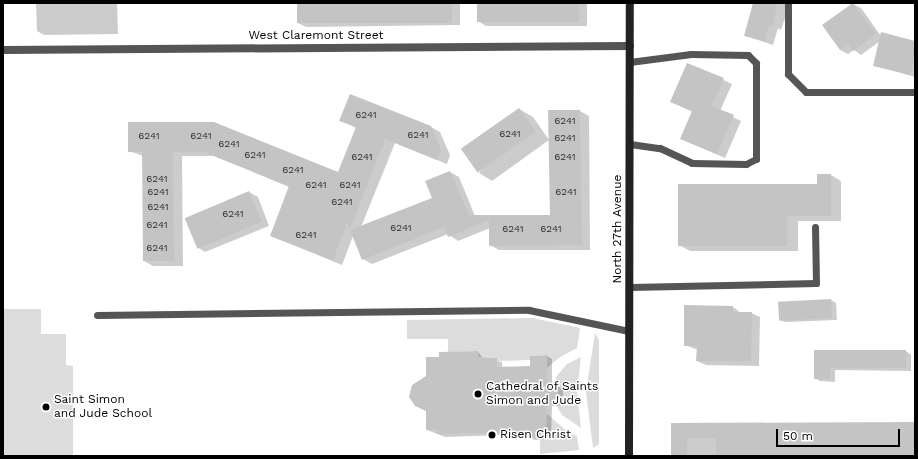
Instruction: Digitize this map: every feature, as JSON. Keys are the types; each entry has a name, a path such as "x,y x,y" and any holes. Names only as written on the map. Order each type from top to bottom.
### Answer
{"main road":[{"name":"North 27th Avenue","path":"630,3 630,456"}],"street":[{"name":"West Claremont Street","path":"3,50 630,46"}],"lane":[{"path":"788,3 788,74 806,92 915,92"},
{"path":"630,62 691,54 748,55 756,63 756,159 746,164 692,163 660,148 630,144"},
{"path":"630,287 816,283 815,227"},
{"path":"98,315 529,310 630,331"}],"shaded area":[{"name":"Saint Simon and Jude School","path":"3,309 41,309 41,334 66,334 66,365 73,366 73,456 3,456"},
{"path":"533,318 580,328 577,348 560,357 547,368 547,355 530,356 530,360 497,361 497,358 478,357 478,351 448,352 448,339 407,339 407,320"},
{"path":"595,333 599,340 599,444 593,448 586,392"},
{"path":"581,357 577,392 581,428 562,415 555,403 556,377 567,364"},
{"path":"547,414 569,433 577,436 579,450 540,454 540,437"}],"building":[{"path":"297,3 452,3 452,23 297,23"},
{"path":"477,3 579,3 579,22 477,22"},
{"path":"753,3 777,3 773,26 769,25 765,41 744,36"},
{"path":"853,3 876,34 853,51 848,44 840,50 822,25"},
{"path":"881,32 915,41 915,56 910,75 873,66"},
{"path":"687,63 724,78 712,106 734,115 717,154 680,139 692,111 670,102"},
{"path":"350,94 431,126 441,150 437,160 385,139 350,229 347,223 333,260 270,236 289,186 204,152 173,152 174,261 143,261 142,152 128,152 128,122 214,122 338,172 356,127 339,121"},
{"path":"519,108 536,132 477,172 461,149"},
{"path":"548,110 580,110 582,245 489,246 489,220 448,237 444,227 362,260 350,230 432,198 425,181 450,171 469,215 550,215"},
{"path":"817,174 831,174 831,216 787,216 787,246 678,246 678,184 817,184"},
{"path":"249,191 262,221 197,249 185,218"},
{"path":"831,299 832,318 779,321 778,302"},
{"path":"684,305 733,306 733,312 752,312 751,361 696,361 697,346 684,346"},
{"path":"814,350 906,350 906,368 830,368 830,379 814,379"},
{"name":"Cathedral of Saints Simon and Jude","path":"478,351 478,357 497,358 497,367 530,366 530,356 547,355 547,384 558,384 558,402 547,403 546,437 527,437 527,432 438,434 438,430 426,430 426,411 415,406 409,397 412,385 426,376 426,357 439,357 439,352"},
{"path":"915,422 915,456 716,456 716,438 687,438 687,456 671,456 671,423"}],"place":[{"name":"Cathedral of Saints Simon and Jude","path":"478,394"},
{"name":"Saint Simon and Jude School","path":"46,407"},
{"name":"Risen Christ","path":"492,435"}]}
